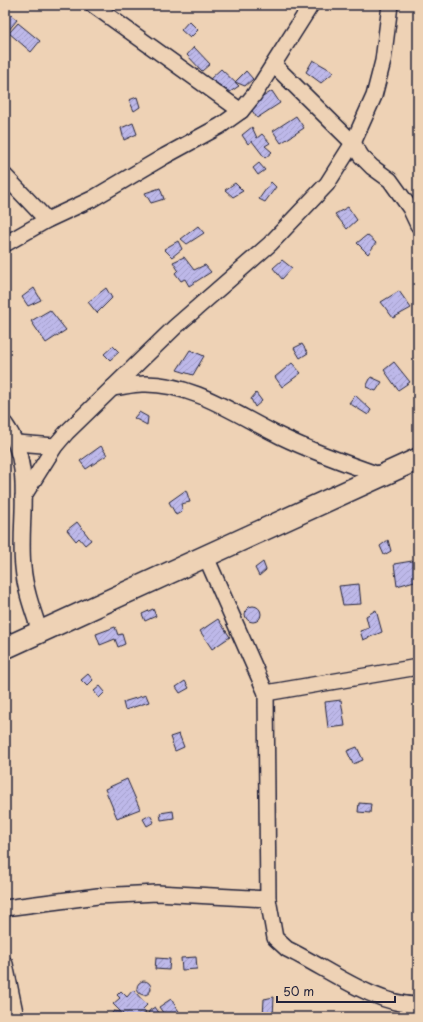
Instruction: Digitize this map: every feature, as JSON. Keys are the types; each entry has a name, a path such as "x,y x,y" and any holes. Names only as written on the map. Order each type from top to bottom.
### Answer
{"street":[{"path":"93,5 241,111"},
{"path":"5,244 47,220 92,198 220,126 241,111 274,66 311,5"},
{"path":"23,497 55,446 175,327 270,244 327,184 353,143 374,96 383,60 390,5"},
{"path":"274,66 353,143 361,156 372,167 390,180 410,208 418,225"},
{"path":"5,176 47,220"},
{"path":"112,388 143,384 180,389 210,400 280,436 332,459 382,476"},
{"path":"5,424 17,443 22,465 24,578 40,632"},
{"path":"17,443 55,446"},
{"path":"5,648 418,459"},
{"path":"206,557 266,693 268,899 275,938 287,950 380,998 402,1005 418,1006"},
{"path":"266,693 418,667"},
{"path":"5,908 98,896 157,893 268,899"},
{"path":"5,964 16,1017"}],"building":[{"path":"7,12 17,20 8,31 5,28 5,15"},
{"path":"189,21 198,30 190,38 181,30"},
{"path":"18,23 40,41 31,52 9,33"},
{"path":"194,47 210,64 202,71 187,55"},
{"path":"313,60 334,72 321,83 306,72"},
{"path":"221,69 239,86 230,92 210,79"},
{"path":"246,71 253,79 245,86 235,82"},
{"path":"272,91 280,103 257,118 249,106"},
{"path":"137,97 140,107 134,111 129,100"},
{"path":"296,116 304,128 281,143 273,131"},
{"path":"133,123 137,134 124,140 121,128"},
{"path":"252,127 257,138 262,134 270,143 265,146 272,152 265,158 252,141 248,144 242,135"},
{"path":"259,163 265,170 258,175 253,168"},
{"path":"271,182 276,187 265,202 259,199"},
{"path":"235,183 243,191 233,197 225,190"},
{"path":"160,188 164,199 151,203 145,193"},
{"path":"348,207 357,220 347,229 335,214"},
{"path":"198,226 204,233 187,244 181,239"},
{"path":"367,235 376,243 368,254 357,243"},
{"path":"178,241 182,249 172,257 164,249"},
{"path":"184,257 194,270 205,265 211,272 189,286 185,279 181,281 175,273 178,270 173,262"},
{"path":"282,260 292,268 282,279 273,268"},
{"path":"34,288 41,300 28,306 22,297"},
{"path":"106,288 112,298 97,313 88,302"},
{"path":"399,291 411,308 393,318 381,302"},
{"path":"50,310 66,330 46,343 31,321"},
{"path":"302,344 308,353 300,358 294,348"},
{"path":"113,346 119,352 110,360 104,354"},
{"path":"190,350 204,356 193,375 177,370"},
{"path":"394,362 410,382 398,390 384,370"},
{"path":"292,363 301,373 282,387 275,377"},
{"path":"371,377 382,382 376,391 366,387"},
{"path":"256,393 262,401 255,407 251,399"},
{"path":"355,395 371,410 368,415 349,403"},
{"path":"139,412 148,417 147,425 134,418"},
{"path":"101,446 107,455 86,469 80,461"},
{"path":"186,490 190,502 181,504 183,511 176,515 169,502"},
{"path":"77,522 91,540 85,545 79,538 76,541 67,530"},
{"path":"388,540 391,551 384,555 380,546"},
{"path":"418,560 418,580 397,586 394,564"},
{"path":"263,562 266,570 259,576 255,568"},
{"path":"359,584 361,604 343,605 339,586"},
{"path":"253,606 260,611 261,614 256,621 253,622 246,617 245,614 250,607"},
{"path":"153,609 156,616 145,621 142,614"},
{"path":"376,610 382,632 363,640 360,631 369,628 366,616"},
{"path":"218,619 230,637 212,649 200,631"},
{"path":"115,627 118,635 122,634 125,644 118,647 115,639 100,645 96,634"},
{"path":"88,674 93,680 87,686 81,680"},
{"path":"185,681 189,688 180,693 176,687"},
{"path":"100,686 105,692 99,698 94,691"},
{"path":"146,695 149,702 125,710 123,702"},
{"path":"341,700 345,726 328,728 325,702"},
{"path":"179,734 184,747 175,751 170,737"},
{"path":"357,747 363,760 353,764 347,751"},
{"path":"127,779 140,809 117,818 105,789"},
{"path":"359,803 371,804 370,813 358,812"},
{"path":"173,811 174,818 161,820 160,813"},
{"path":"150,815 154,822 147,826 143,819"},
{"path":"196,957 197,969 182,970 181,958"},
{"path":"156,958 170,959 169,970 155,969"},
{"path":"141,981 147,981 151,985 151,991 147,995 141,995 137,991 137,985"},
{"path":"133,990 147,1005 143,1009 146,1012 140,1017 126,1017 113,1004 120,998 117,995 121,991 127,997"},
{"path":"274,997 273,1017 263,1017 264,999"},
{"path":"171,999 182,1016 181,1017 166,1017 159,1007"},
{"path":"155,1007 162,1017 148,1017 147,1015 150,1010"},
{"path":"114,1011 121,1012 124,1017 108,1017"}]}
